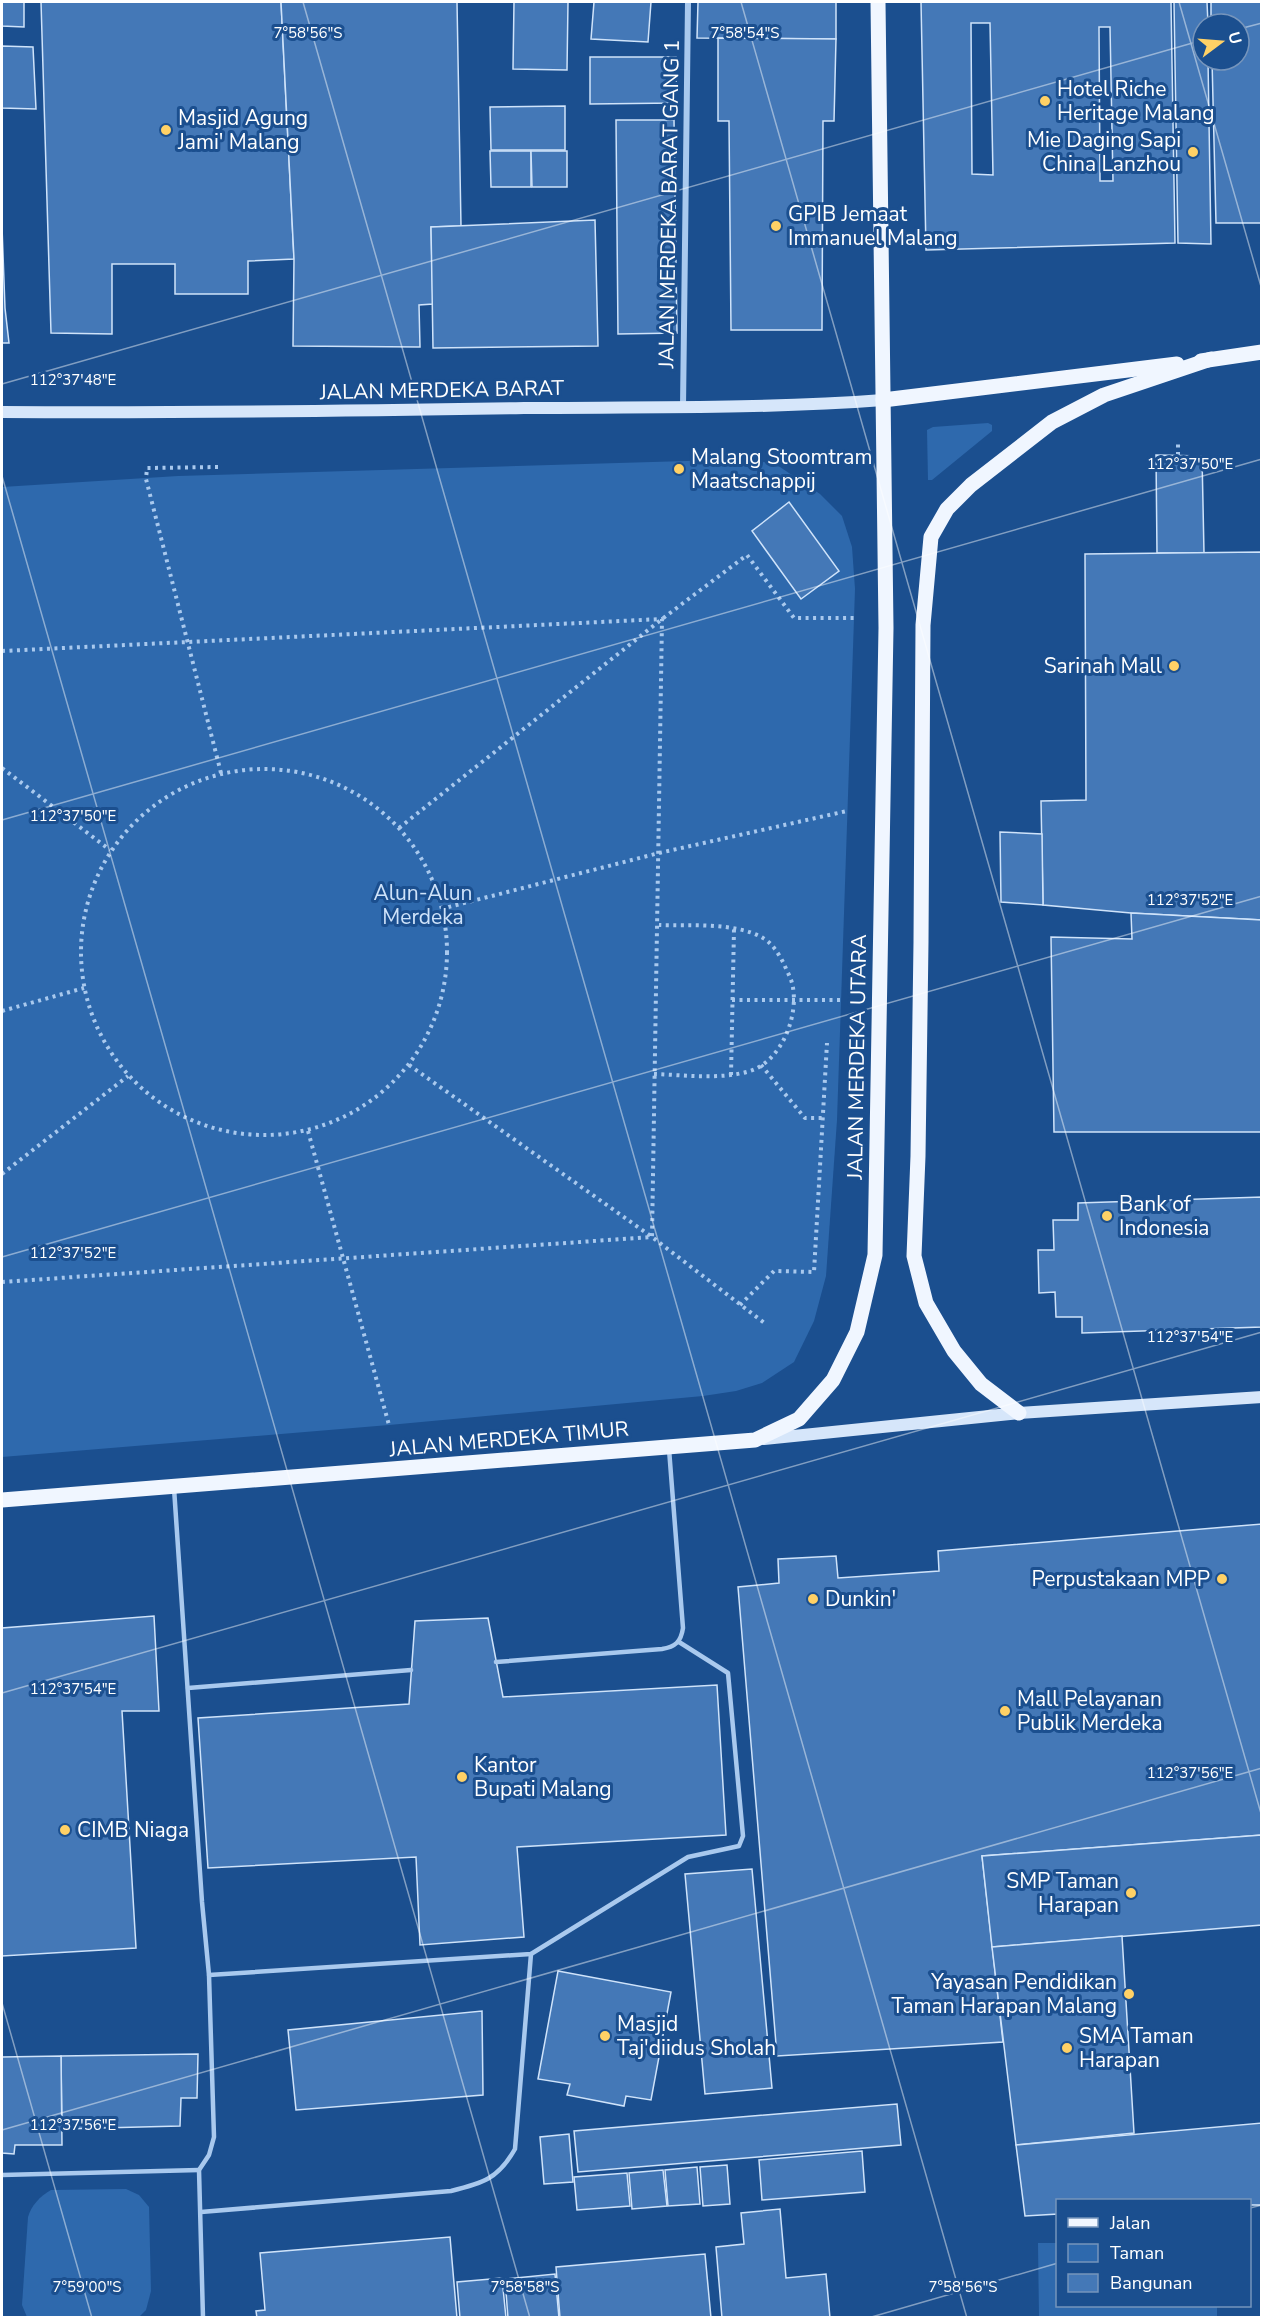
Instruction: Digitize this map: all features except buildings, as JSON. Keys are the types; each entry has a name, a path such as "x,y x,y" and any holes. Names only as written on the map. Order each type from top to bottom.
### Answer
{"main road":[{"name":"JALAN MERDEKA UTARA","path":"755,1440 799,1419 833,1380 857,1332 875,1255 886,628 878,2"},
{"path":"883,400 1262,352"},
{"path":"1019,1413 981,1384 954,1351 926,1303 914,1256 921,978 923,625 930,537 947,509 971,485 1052,422 1104,395 1211,359"},
{"name":"JALAN MERDEKA BARAT","path":"2,412 125,413 683,407 826,405 883,400"},
{"name":"JALAN MERDEKA TIMUR","path":"2,1500 755,1440 1019,1413 1262,1397"}],"street":[{"name":"JALAN MERDEKA BARAT GANG 1","path":"683,407 688,2"}],"lane":[{"path":"496,1662 662,1650 678,1642 683,1628 669,1446"},
{"path":"174,1488 209,1975 214,2137 209,2155 200,2170 203,2318"},
{"path":"209,1975 531,1954 688,1857 739,1846 743,1836 728,1673 678,1642"},
{"path":"188,1688 411,1670"},
{"path":"201,2212 451,2191 481,2184 504,2167 515,2150 531,1954"},
{"path":"2,2175 200,2170"}],"path":[{"path":"1178,442 1178,455"},
{"path":"218,467 147,468 146,479 221,773"},
{"path":"399,828 662,619 747,555 794,618 854,618"},
{"path":"2,651 662,619"},
{"path":"652,1238 659,925 662,619"},
{"path":"2,768 110,850"},
{"path":"269,768 317,776 361,797 399,828 417,852 432,880 447,938 447,975 435,1017 409,1065 364,1106 308,1131 259,1137 210,1128 166,1108 128,1076 100,1035 84,988 80,940 89,893 110,850 140,815 178,789 221,773 269,768"},
{"path":"441,909 659,853 847,811"},
{"path":"654,1074 731,1075 753,1071 768,1061 787,1033 794,1000 792,984 778,952 763,938 734,929 659,925"},
{"path":"731,1075 734,929"},
{"path":"2,1011 84,988"},
{"path":"732,1000 841,1000"},
{"path":"740,1305 774,1271 814,1272 826,1043"},
{"path":"409,1065 652,1238 767,1325"},
{"path":"761,1065 805,1118 823,1118"},
{"path":"2,1174 128,1076"},
{"path":"308,1131 389,1425"},
{"path":"2,1282 652,1238"}],"green space":[{"path":"988,423 992,425 992,431 932,480 928,480 927,430 933,427"},
{"name":"Alun-Alun Merdeka","path":"754,459 780,467 820,494 842,516 852,547 855,589 837,1120 826,1276 814,1321 794,1362 762,1383 736,1391 703,1396 2,1457 2,487 178,476"},
{"path":"126,2189 139,2195 149,2207 151,2291 146,2310 139,2317 27,2317 22,2305 28,2217 34,2205 51,2190"},
{"path":"1038,2243 1056,2243 1056,2307 1217,2307 1217,2317 1039,2317"}],"place":[{"name":"Hotel Riche Heritage Malang","path":"1045,101"},
{"name":"Masjid Agung Jami' Malang","path":"166,130"},
{"name":"Mie Daging Sapi China Lanzhou","path":"1193,152"},
{"name":"GPIB Jemaat Immanuel Malang","path":"776,226"},
{"name":"Malang Stoomtram Maatschappij","path":"679,469"},
{"name":"Sarinah Mall","path":"1174,666"},
{"name":"Bank of Indonesia","path":"1107,1216"},
{"name":"Perpustakaan MPP","path":"1222,1579"},
{"name":"Dunkin'","path":"813,1599"},
{"name":"Mall Pelayanan Publik Merdeka","path":"1005,1711"},
{"name":"Kantor Bupati Malang","path":"462,1777"},
{"name":"CIMB Niaga","path":"65,1830"},
{"name":"SMP Taman Harapan","path":"1131,1893"},
{"name":"Yayasan Pendidikan Taman Harapan Malang","path":"1129,1994"},
{"name":"Masjid Taj'diidus Sholah","path":"605,2036"},
{"name":"SMA Taman Harapan","path":"1067,2048"}]}
